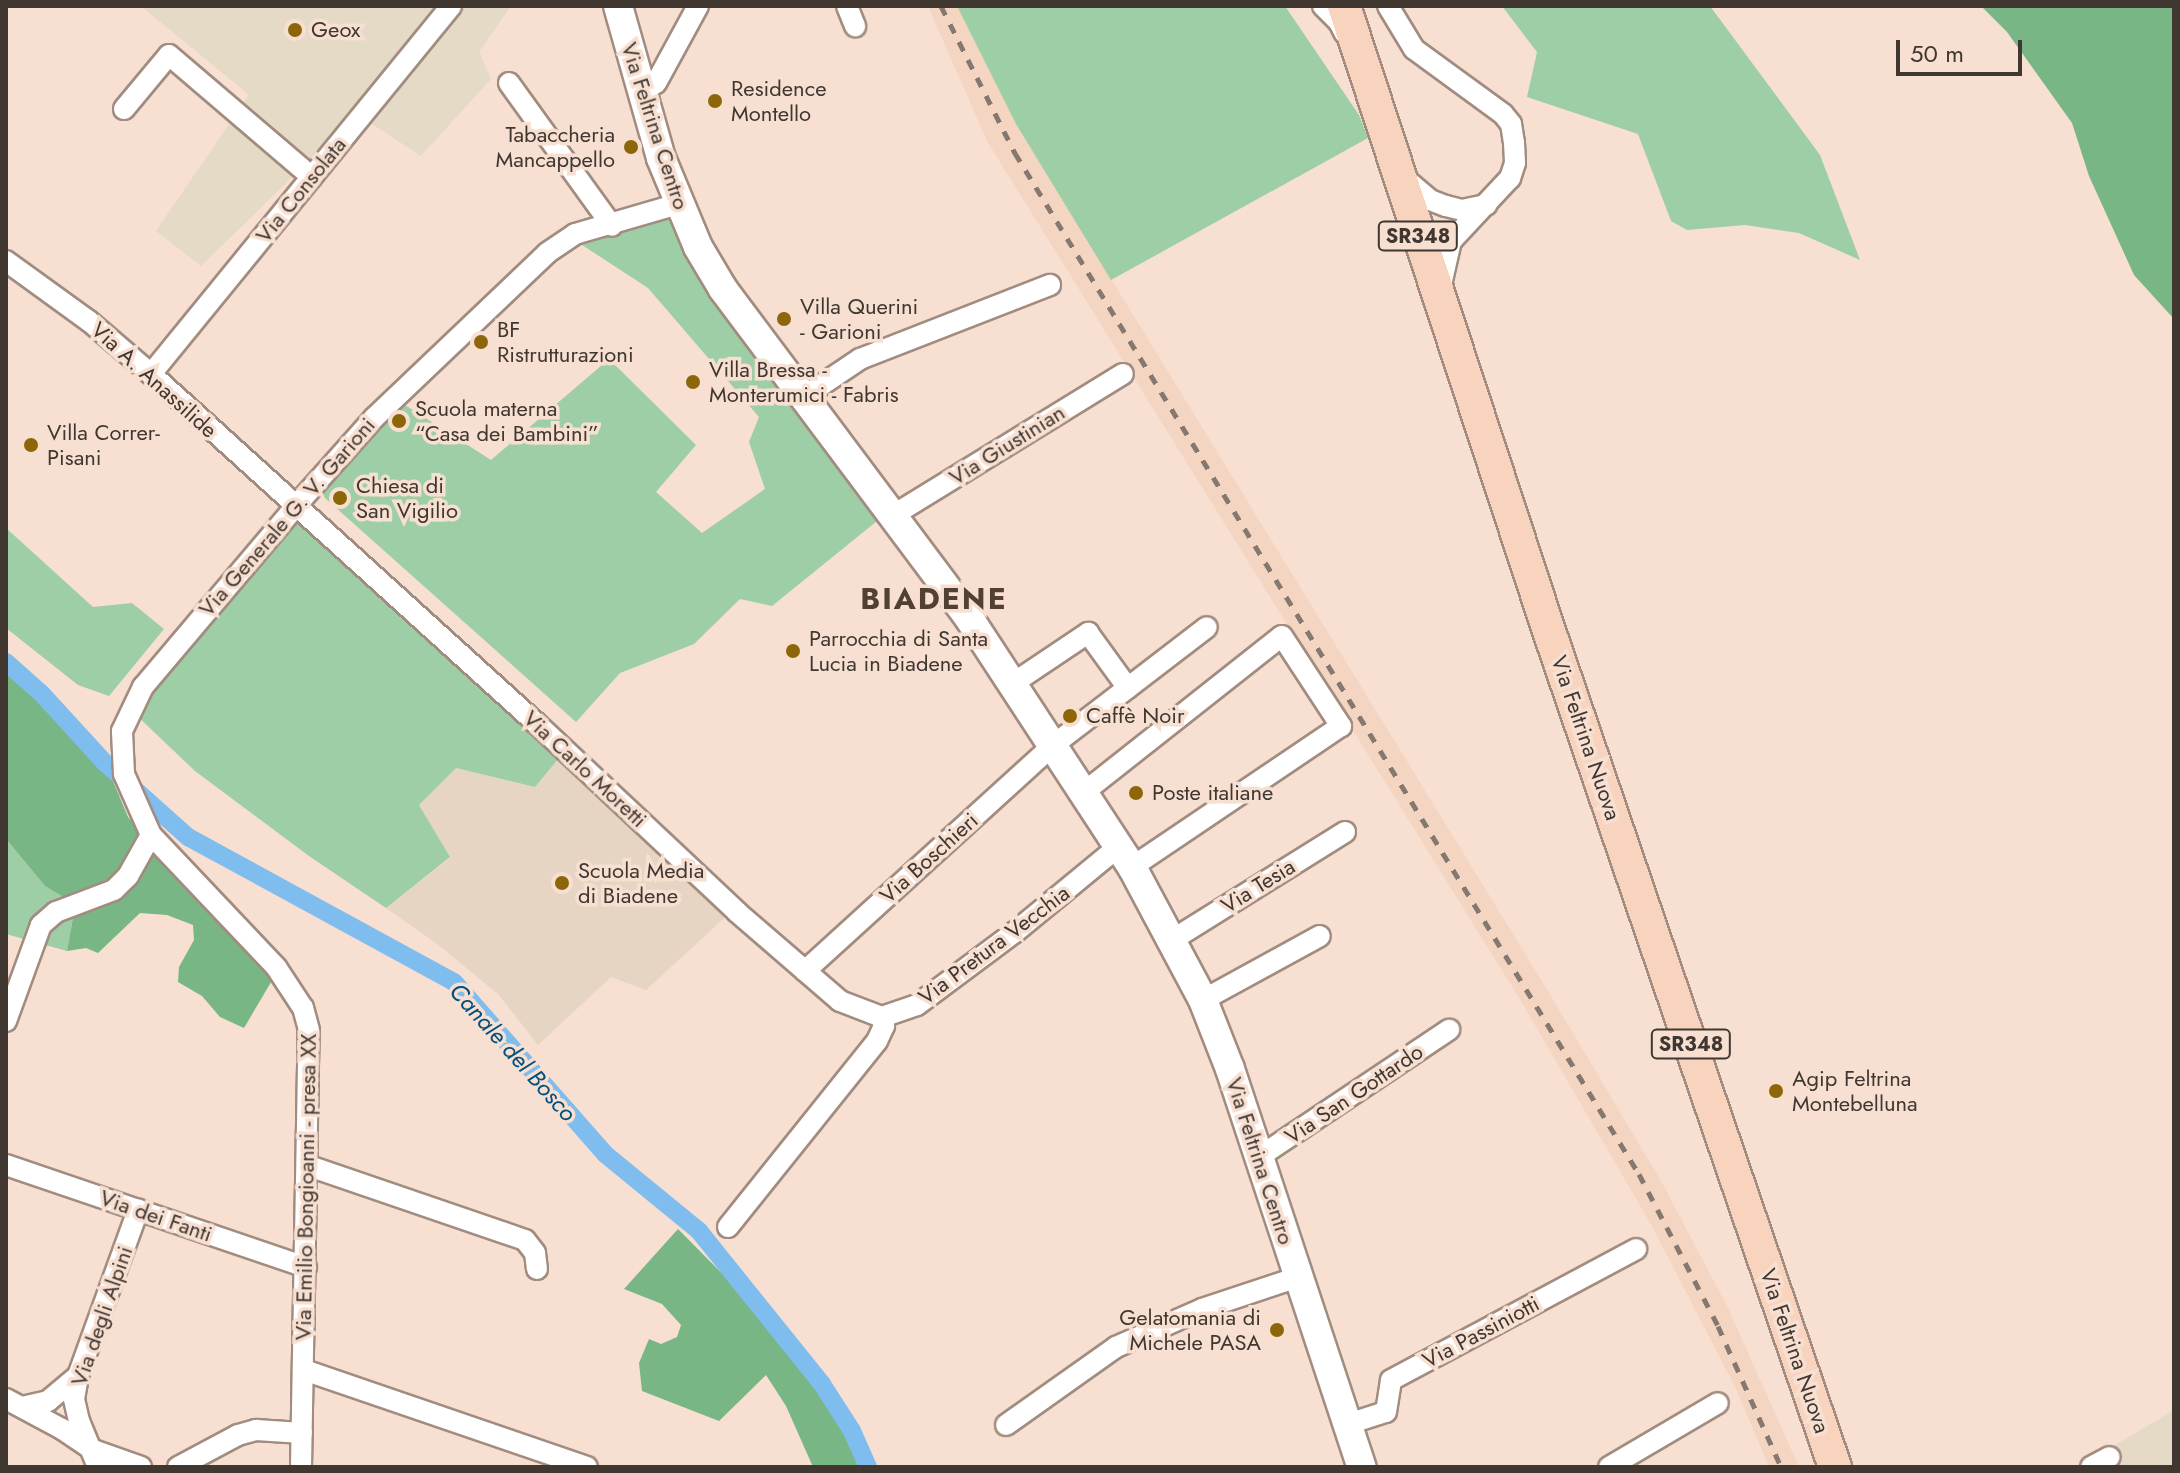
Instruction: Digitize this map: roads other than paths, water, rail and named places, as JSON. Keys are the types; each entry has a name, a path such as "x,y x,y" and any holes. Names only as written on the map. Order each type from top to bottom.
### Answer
{"main road":[{"name":"Via Feltrina Centro","path":"618,6 640,94 678,204 723,289 967,615 1125,857 1203,1000 1259,1157 1362,1467"},
{"name":"Via Feltrina Nuova","path":"1344,6 1439,301 1835,1467"}],"street":[{"name":"Via Consolata","path":"151,374 451,6"},
{"path":"640,94 656,83 698,6"},
{"path":"847,6 855,26"},
{"path":"1323,6 1339,22 1370,88"},
{"path":"1388,6 1414,49 1481,97 1511,124 1515,163 1510,178 1451,241 1444,262 1439,301"},
{"path":"124,109 169,55 312,177"},
{"path":"509,83 612,226"},
{"path":"1397,172 1430,200 1446,206 1462,210 1486,205"},
{"name":"Via Generale G. V. Garioni","path":"122,731 143,687 374,418 547,253 575,234 612,226 678,204"},
{"name":"Via A. Anassilide","path":"6,261 89,321 151,374 294,508"},
{"path":"802,398 860,359 1050,285"},
{"name":"Via Giustinian","path":"892,516 1123,374"},
{"name":"Via Carlo Moretti","path":"294,508 480,672 737,912 805,971 840,1001 882,1017"},
{"path":"1052,746 1207,627"},
{"path":"1012,684 1088,633 1128,688"},
{"path":"1083,793 1282,636 1341,726 1125,857"},
{"name":"Via Emilio Bongioanni - presa XX","path":"122,731 124,774 135,805 151,835 276,967 303,1008 311,1051 301,1467"},
{"name":"Via Boschieri","path":"805,971 1052,746"},
{"name":"Via Tesia","path":"1172,940 1345,832"},
{"path":"6,1021 41,925 56,912 114,890 128,876 151,835"},
{"name":"Via Pretura Vecchia","path":"882,1017 917,1005 1015,932 1125,857"},
{"path":"1203,1000 1320,936"},
{"path":"728,1227 877,1041 884,1026 882,1017"},
{"name":"Via San Gottardo","path":"1259,1157 1449,1030"},
{"name":"Via dei Fanti","path":"6,1165 306,1267"},
{"path":"309,1166 525,1240 535,1253 537,1269"},
{"name":"Via degli Alpini","path":"96,1459 79,1421 74,1399 78,1376 138,1210"},
{"name":"Via Passiniotti","path":"1348,1424 1386,1412 1391,1380 1636,1249"},
{"path":"1006,1425 1116,1347 1202,1309 1298,1277"},
{"path":"304,1370 587,1467"},
{"path":"14,1403 48,1401 78,1376"},
{"path":"14,1403 96,1459 141,1467"},
{"path":"1609,1467 1718,1403"},
{"path":"178,1467 238,1435 256,1430 302,1433"},
{"path":"2091,1467 2110,1457"}],"waterway":[{"name":"Canale del Bosco","path":"6,662 42,694 104,762 188,837 454,982 605,1154 699,1231 822,1384 852,1431 868,1467"}],"railway":[{"path":"941,6 1015,153 1639,1174 1718,1326 1781,1467"}],"place":[{"name":"Geox","path":"295,30"},
{"name":"Residence Montello","path":"715,101"},
{"name":"Tabaccheria Mancappello","path":"631,147"},
{"name":"Villa Querini - Garioni","path":"784,319"},
{"name":"BF Ristrutturazioni","path":"481,342"},
{"name":"Villa Bressa - Monterumici - Fabris","path":"693,382"},
{"name":"Scuola materna “Casa dei Bambini”","path":"399,421"},
{"name":"Villa Correr- Pisani","path":"31,445"},
{"name":"Chiesa di San Vigilio","path":"340,498"},
{"name":"Parrocchia di Santa Lucia in Biadene","path":"793,651"},
{"name":"Caffè Noir","path":"1070,716"},
{"name":"Poste italiane","path":"1136,793"},
{"name":"Scuola Media di Biadene","path":"562,883"},
{"name":"Agip Feltrina Montebelluna","path":"1776,1091"},
{"name":"Gelatomania di Michele PASA","path":"1277,1330"}],"district":[{"name":"BIADENE","path":"934,599"}]}
